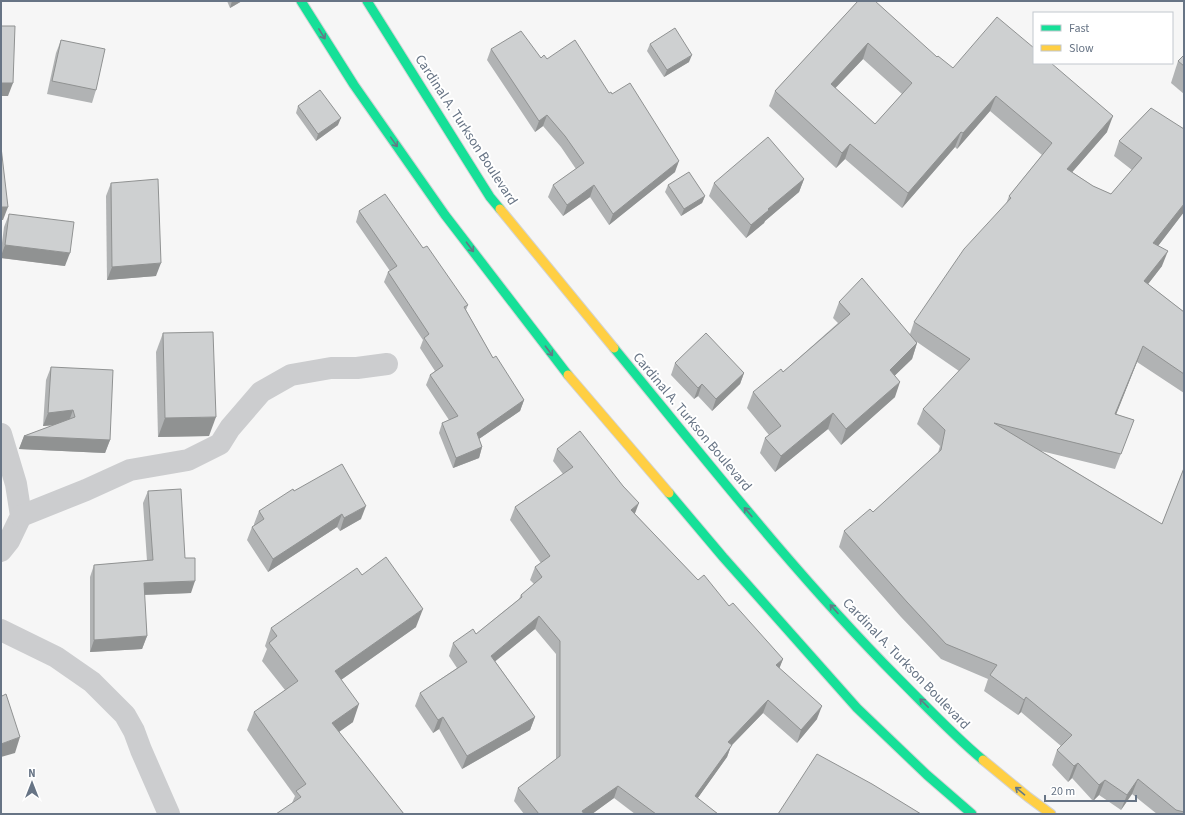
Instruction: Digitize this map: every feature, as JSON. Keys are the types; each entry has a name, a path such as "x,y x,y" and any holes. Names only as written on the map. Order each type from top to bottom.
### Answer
{"street":[{"path":"301,1 354,85 445,215 556,360 723,557 857,708 927,775 972,814"},
{"name":"Cardinal A. Turkson Boulevard","path":"367,1 490,197 765,532 860,639 963,743 1028,797 1051,814"},
{"path":"21,516 86,490 130,470 188,460 220,444 230,428 261,392 291,375 331,368 357,368 387,364"},
{"path":"1,434 16,484 21,516 9,541 1,551"},
{"path":"1,630 56,657 92,682 125,715 134,731 169,814"}],"building":[{"path":"858,1 875,1 937,57 938,56 953,68 997,17 1033,47 1033,64 1052,64 1113,116 1067,169 1093,186 1111,194 1142,158 1119,141 1151,108 1184,129 1184,204 1153,243 1168,251 1144,281 1184,312 1184,374 1143,346 1115,414 1134,420 1121,454 994,423 1162,524 1184,468 1184,812 1176,810 1138,779 1127,795 1105,780 1099,785 1078,763 1074,766 1057,750 1072,735 1026,697 1024,700 990,675 997,665 946,644 844,531 870,509 873,512 941,450 945,430 923,409 970,359 914,322 964,249 1011,198 1009,196 1052,143 996,96 963,133 961,132 908,193 850,144 842,153 775,91","holes":["868,43 912,83 875,124 831,84"]},
{"path":"1,26 15,26 13,83 1,83"},
{"path":"675,28 692,55 667,70 650,44"},
{"path":"521,31 541,58 544,55 547,59 575,40 609,93 611,92 612,94 630,83 679,161 613,214 594,185 567,205 553,185 584,163 565,136 547,115 539,121 491,49"},
{"path":"61,40 105,49 96,90 52,81"},
{"path":"1184,55 1184,66 1178,61"},
{"path":"320,90 341,118 318,134 298,106"},
{"path":"768,137 804,179 751,225 714,183"},
{"path":"1,147 8,207 1,207"},
{"path":"689,172 705,196 684,209 668,185"},
{"path":"158,179 161,263 112,267 111,183"},
{"path":"385,194 423,248 427,246 468,305 464,307 493,358 496,356 524,400 477,433 482,447 456,458 442,423 458,416 430,375 443,366 424,338 429,334 388,272 397,266 359,211"},
{"path":"9,214 74,222 70,253 5,245"},
{"path":"862,278 917,343 890,370 900,382 846,429 833,413 781,456 765,438 781,426 753,392 781,369 783,372 850,314 839,302"},
{"path":"213,332 216,417 165,418 163,333"},
{"path":"706,333 744,373 716,399 702,384 698,388 675,363"},
{"path":"51,367 113,370 110,440 24,436 75,417 73,410 48,413"},
{"path":"580,431 623,486 639,503 631,510 698,580 704,575 729,606 733,603 783,659 776,665 822,706 801,730 768,700 728,742 732,745 695,796 718,814 656,814 618,786 582,811 584,814 539,814 518,788 560,756 560,641 539,616 491,656 535,717 467,756 443,717 438,720 420,693 467,662 453,643 473,629 476,634 522,597 521,595 542,577 535,567 550,556 515,507 573,467 557,449"},
{"path":"342,464 366,506 344,518 342,514 273,559 252,527 264,519 259,511 293,489 294,491"},
{"path":"181,489 185,558 195,558 195,581 144,583 147,636 94,640 94,565 153,560 148,491"},
{"path":"386,557 423,609 335,671 359,704 332,723 404,814 276,814 301,797 296,791 306,784 254,712 298,681 269,643 277,636 271,628 357,568 362,575"},
{"path":"1,694 2,696 6,694 20,737 1,744"},
{"path":"817,754 872,784 921,814 778,814"}],"traffic: fast":[{"path":"301,1 354,85 445,215 568,375"},
{"path":"367,1 490,197 500,209"},
{"path":"614,348 752,516 824,599 860,639 929,710 983,760"},
{"path":"669,493 723,557 857,708 927,775 972,814"}],"traffic: slow":[{"path":"500,209 614,348"},
{"path":"568,375 669,493"},
{"path":"983,760 1051,814"}]}
